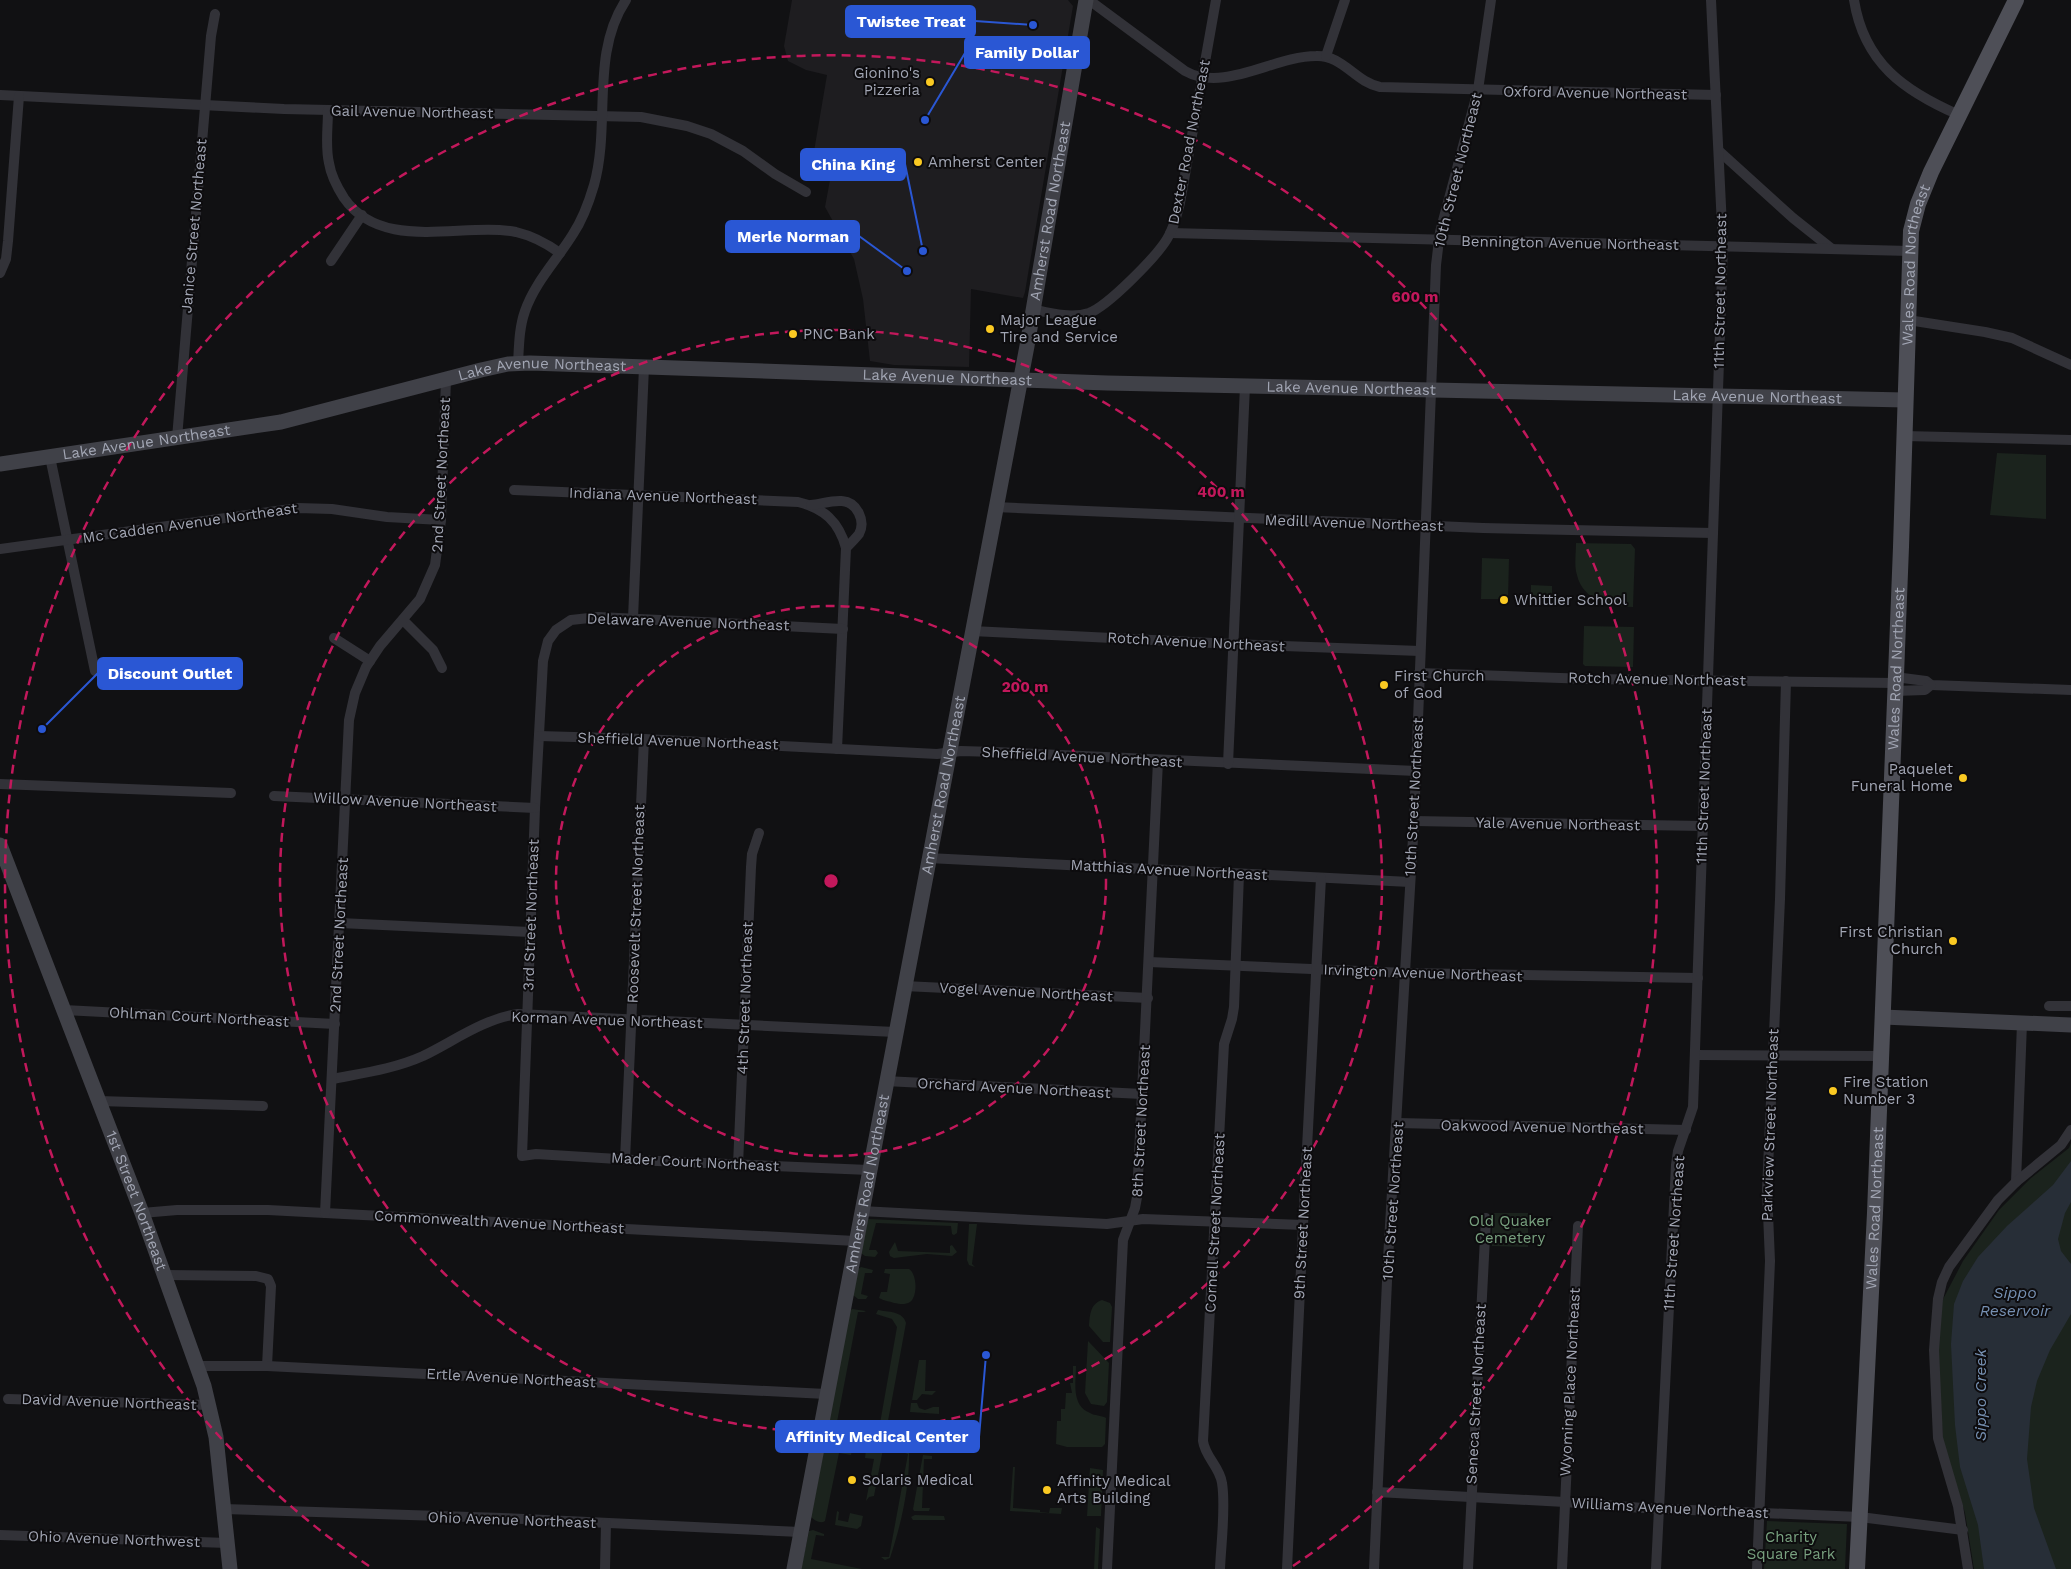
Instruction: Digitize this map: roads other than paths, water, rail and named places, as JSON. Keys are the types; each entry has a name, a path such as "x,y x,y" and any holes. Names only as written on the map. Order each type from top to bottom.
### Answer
{"main road":[{"name":"Wales Road Northeast","path":"1858,1569 1883,1017 1911,230 1918,204 1941,149 2016,0"}],"street":[{"path":"518,364 520,337 525,311 538,284 580,221 592,191 602,144 605,64 609,38 614,22 626,0"},
{"path":"1088,0 1185,71 1203,78 1223,77 1309,56 1326,56 1345,0"},
{"name":"Amherst Road Northeast","path":"794,1569 885,1081 1020,380 1088,0"},
{"name":"Dexter Road Northeast","path":"1032,309 1060,315 1076,315 1090,312 1109,300 1159,250 1170,233 1180,202 1216,0"},
{"name":"10th Street Northeast","path":"1374,1569 1388,1260 1398,1123 1414,821 1438,241 1478,90 1491,0"},
{"name":"11th Street Northeast","path":"1656,1569 1676,1165 1678,1151 1693,1107 1698,978 1723,247 1711,0"},
{"path":"1854,0 1865,38 1884,67 1894,78 1916,94 1959,115"},
{"name":"Janice Street Northeast","path":"177,438 205,106 215,14"},
{"name":"Oxford Avenue Northeast","path":"1326,56 1339,62 1364,82 1372,85 1478,90 1716,95"},
{"name":"Gail Avenue Northeast","path":"0,95 205,106 604,115 661,119 711,134 743,151 775,174 806,192"},
{"path":"0,273 6,259 8,241 19,96"},
{"path":"328,110 327,149 330,170 343,195 362,215 382,226 403,230 514,232 540,240 560,253"},
{"path":"1719,151 1798,223 1832,249"},
{"path":"331,261 362,215"},
{"name":"Bennington Avenue Northeast","path":"1170,233 1910,251"},
{"path":"1908,320 2012,338 2071,365"},
{"name":"Lake Avenue Northeast","path":"0,464 298,418 446,379 499,366 518,364 1432,391 1905,400"},
{"path":"633,618 644,367"},
{"name":"2nd Street Northeast","path":"325,1213 351,706 360,680 370,661 380,646 420,599 432,575 438,553 441,520 446,379"},
{"path":"1228,764 1245,386"},
{"path":"1904,436 2071,440"},
{"path":"50,457 95,671"},
{"name":"Indiana Avenue Northeast","path":"514,490 798,502 811,505 843,501 849,502 861,516 861,527 858,535 846,548 832,519 811,505"},
{"name":"Medill Avenue Northeast","path":"996,507 1536,530 1713,533"},
{"name":"Mc Cadden Avenue Northeast","path":"0,549 298,508 332,509 387,517 441,520"},
{"path":"837,749 846,548"},
{"name":"Delaware Avenue Northeast","path":"542,675 548,641 556,630 566,622 582,617 842,628"},
{"path":"402,620 433,650 442,668"},
{"name":"Rotch Avenue Northeast","path":"972,632 1420,651"},
{"path":"334,638 370,661"},
{"name":"Rotch Avenue Northeast","path":"1420,673 1895,684 1925,690 1931,685 2071,690"},
{"name":"3rd Street Northeast","path":"522,1156 542,675"},
{"name":"Parkview Street Northeast","path":"1757,1569 1770,1262 1767,1190 1786,681"},
{"name":"Sheffield Avenue Northeast","path":"539,736 949,753 961,751 1416,772"},
{"name":"Roosevelt Street Northeast","path":"626,1160 644,739"},
{"name":"8th Street Northeast","path":"1107,1569 1122,1240 1135,1208 1137,1197 1158,761"},
{"path":"0,784 231,792"},
{"name":"Willow Avenue Northeast","path":"274,796 535,808"},
{"name":"Yale Avenue Northeast","path":"1414,821 1703,826"},
{"name":"4th Street Northeast","path":"738,1165 751,867 752,854 759,833"},
{"name":"1st Street Northeast","path":"0,845 142,1213 210,1406 216,1437 230,1569"},
{"name":"Matthias Avenue Northeast","path":"928,858 1410,882"},
{"name":"Cornell Street Northeast","path":"1220,1569 1222,1484 1216,1466 1205,1451 1203,1441 1224,1044 1232,1019 1240,874"},
{"name":"9th Street Northeast","path":"1287,1569 1302,1225 1321,878"},
{"path":"340,923 530,932"},
{"name":"Irvington Avenue Northeast","path":"1149,962 1406,973 1698,978"},
{"name":"Vogel Avenue Northeast","path":"904,986 1148,998"},
{"path":"2049,1006 2071,1006"},
{"name":"Ohlman Court Northeast","path":"64,1010 334,1024"},
{"name":"Korman Avenue Northeast","path":"332,1078 379,1070 406,1062 496,1018 527,1014 895,1032"},
{"path":"1883,1017 2071,1026"},
{"path":"2016,1182 2022,1023"},
{"path":"1695,1055 1881,1056"},
{"name":"Orchard Avenue Northeast","path":"885,1081 1142,1094"},
{"path":"99,1100 263,1106"},
{"name":"Oakwood Avenue Northeast","path":"1398,1123 1686,1130"},
{"path":"1968,1569 1958,1506 1938,1438 1934,1364 1938,1299 1942,1282 1949,1268 1998,1200 2016,1182 2056,1150 2071,1130"},
{"name":"Mader Court Northeast","path":"522,1156 536,1154 626,1160 869,1170"},
{"name":"Commonwealth Avenue Northeast","path":"142,1213 177,1210 325,1213 855,1241"},
{"path":"861,1212 1107,1224 1143,1219 1302,1225"},
{"name":"Seneca Street Northeast","path":"1468,1569 1486,1218"},
{"name":"Wyoming Place Northeast","path":"1562,1569 1578,1226"},
{"path":"165,1275 256,1276 268,1279 271,1286 267,1366"},
{"name":"Ertle Avenue Northeast","path":"196,1366 267,1366 826,1394"},
{"name":"David Avenue Northeast","path":"8,1399 210,1406"},
{"name":"Williams Avenue Northeast","path":"1377,1492 1471,1496 1659,1509 1860,1517 1963,1530"},
{"name":"Ohio Avenue Northeast","path":"224,1509 800,1532"},
{"path":"605,1569 606,1523"},
{"name":"Ohio Avenue Northwest","path":"0,1535 227,1543"}],"water":[{"name":"Sippo Reservoir","path":"2071,1161 2071,1202 2065,1213 2058,1239 2061,1251 2071,1264 2071,1314 2050,1350 2037,1381 2031,1407 2027,1459 2034,1508 2056,1569 1984,1569 1978,1525 1960,1467 1955,1425 1951,1344 1954,1304 1963,1281 1978,1257 2007,1226 2053,1185"}],"place":[{"name":"Twistee Treat","path":"1033,25"},
{"name":"Gionino's Pizzeria","path":"930,82"},
{"name":"Family Dollar","path":"925,120"},
{"name":"Amherst Center","path":"918,162"},
{"name":"China King","path":"923,251"},
{"name":"Merle Norman","path":"907,271"},
{"name":"Major League Tire and Service","path":"990,329"},
{"name":"PNC Bank","path":"793,334"},
{"name":"Whittier School","path":"1504,600"},
{"name":"First Church of God","path":"1384,685"},
{"name":"Discount Outlet","path":"42,729"},
{"name":"Paquelet Funeral Home","path":"1963,778"},
{"name":"First Christian Church","path":"1953,941"},
{"name":"Fire Station Number 3","path":"1833,1091"},
{"name":"Affinity Medical Center","path":"986,1355"},
{"name":"Solaris Medical","path":"852,1480"},
{"name":"Affinity Medical Arts Building","path":"1047,1490"}],"park label":[{"name":"Old Quaker Cemetery","path":"1510,1230"},
{"name":"Charity Square Park","path":"1791,1546"}],"water label":[{"name":"Sippo Creek","path":"1980,1395"}]}
